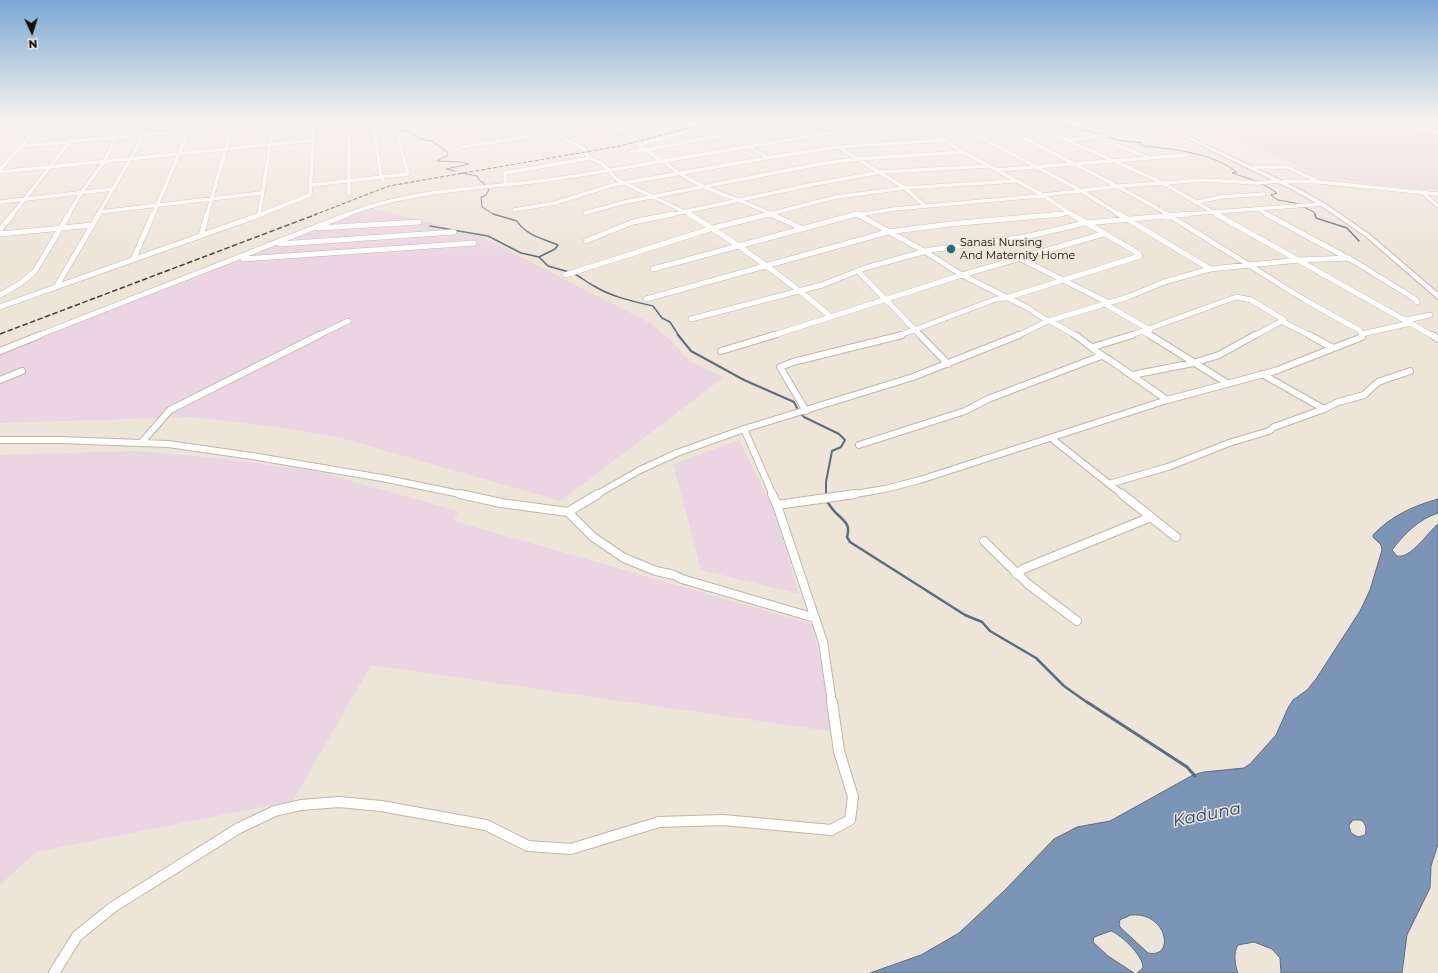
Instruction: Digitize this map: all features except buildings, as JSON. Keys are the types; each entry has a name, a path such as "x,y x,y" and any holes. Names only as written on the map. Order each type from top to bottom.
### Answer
{"highway":[{"path":"1250,166 1325,203 1368,231 1438,289"},
{"path":"1255,167 1322,204 1367,235 1438,297"}],"street":[{"path":"0,171 64,166"},
{"path":"0,295 21,284 35,271 81,192 101,166"},
{"path":"56,287 126,166"},
{"path":"133,260 173,166"},
{"path":"201,236 221,166"},
{"path":"259,215 267,166"},
{"path":"0,307 308,197 310,195 312,166"},
{"path":"349,166 349,194"},
{"path":"380,166 382,179"},
{"path":"311,185 382,179 408,174 406,166"},
{"path":"505,184 505,173 542,166"},
{"path":"604,166 618,180 628,183 685,211 713,228 800,291 830,316"},
{"path":"0,351 275,244 355,211 400,198 431,192 505,184 630,166"},
{"path":"669,166 678,174 704,187 770,213 803,229"},
{"path":"514,210 555,203 613,185 718,166"},
{"path":"585,213 599,208 655,196 817,166"},
{"path":"871,166 906,188 925,206"},
{"path":"586,241 633,222 881,172 982,166"},
{"path":"806,411 780,367 793,362 900,336 996,299 1006,298 1140,256 1138,253 1068,213 1043,195 990,166"},
{"path":"995,170 1044,166"},
{"path":"1078,166 1120,186 1170,215 1250,266 1359,330 1362,334"},
{"path":"1125,166 1163,183 1198,202 1438,338"},
{"path":"1037,167 1080,190 1210,269"},
{"path":"1255,167 1287,167 1319,182"},
{"path":"1,228 23,199 50,168"},
{"path":"653,270 857,214 1120,186 1226,180 1260,182 1281,181 1319,182 1438,194"},
{"path":"565,274 576,272 653,246 713,228 836,197 906,188 1016,181"},
{"path":"0,202 113,189"},
{"path":"1422,192 1438,206"},
{"path":"100,212 262,194"},
{"path":"1198,202 1220,197 1264,194"},
{"path":"691,318 800,291 834,281 858,271 924,252 1025,237 1085,223 1127,218 1322,204"},
{"path":"1258,209 1349,258 1415,299 1417,302"},
{"path":"646,298 766,267 888,232 950,224 1068,213"},
{"path":"857,214 962,275 1028,308 1093,347 1101,356 1110,360 1167,400"},
{"path":"311,229 419,222"},
{"path":"0,234 93,225"},
{"path":"275,244 454,232"},
{"path":"721,351 760,340 830,316 962,275 1103,234"},
{"path":"234,259 474,242"},
{"path":"568,512 640,470 677,453 744,429 794,415 913,377 1008,341 1049,321 1107,304 1164,282 1210,269 1299,260 1349,258"},
{"path":"1021,259 1107,304 1150,330"},
{"path":"858,271 887,299 914,330 948,364"},
{"path":"1093,347 1150,330 1236,297 1251,300 1284,320 1283,322 1333,348"},
{"path":"777,505 835,498 894,488 1167,400 1292,365 1362,337 1362,334 1430,315"},
{"path":"141,443 170,410 348,321"},
{"path":"1132,375 1220,355 1283,322"},
{"path":"1144,332 1227,383"},
{"path":"859,445 965,411 988,399 1101,356"},
{"path":"0,380 22,371"},
{"path":"1109,484 1168,467 1228,443 1269,431 1274,427 1324,409 1338,402 1364,395 1378,382 1410,371"},
{"path":"1262,374 1324,409"},
{"path":"54,973 77,936 113,907 240,828 275,811 301,805 339,802 381,806 486,825 528,846 571,849 659,822 723,820 831,830 850,820 853,797 839,751 823,642 777,505 744,429"},
{"path":"1051,438 1176,538"},
{"path":"0,440 60,440 168,444 252,456 382,478 501,503 568,512 593,537 624,558 656,571 674,575 682,579 815,618"},
{"path":"1016,574 1023,569 1151,517"},
{"path":"984,540 1016,574 1077,621"}],"shaded area":[{"path":"1298,166 1438,166 1438,190 1373,185 1319,176"},
{"path":"369,207 480,236 650,323 670,339 689,361 724,377 561,501 341,438 277,427 193,417 0,423 0,354"},
{"path":"739,440 774,510 799,594 701,570 673,464"},
{"path":"137,451 208,457 316,471 458,511 454,521 812,624 836,732 371,665 293,801 36,852 0,885 0,455"}],"water":[{"name":"Kaduna","path":"1438,499 1438,513 1418,523 1392,550 1397,556 1402,556 1408,553 1438,524 1438,844 1431,866 1430,888 1407,935 1402,973 1281,973 1280,958 1272,949 1254,942 1238,945 1236,948 1235,959 1238,973 1137,973 1143,968 1140,958 1132,947 1116,933 1111,931 1094,937 1093,942 1108,956 1134,973 870,973 921,955 959,933 1005,890 1054,839 1077,827 1110,821 1193,775 1204,772 1244,768 1250,764 1276,735 1293,700 1307,690 1316,679 1360,611 1370,590 1382,550 1381,545 1373,537 1373,535 1387,522 1403,512","holes":["1353,820 1361,820 1364,823 1366,829 1365,835 1358,837 1351,833 1349,826","1131,915 1143,916 1153,920 1160,927 1164,935 1164,943 1162,949 1157,953 1148,953 1120,927 1120,920"]}],"waterway":[{"path":"455,171 446,169 458,166"},
{"path":"1228,166 1237,172 1232,173 1259,182"},
{"path":"461,173 477,176 480,181 484,183 485,187 489,190 485,196 481,197 482,207 494,214"},
{"path":"1263,184 1277,193 1271,195 1278,200 1295,203 1314,212 1315,215"},
{"path":"494,214 517,221 520,226 530,233 558,245 555,249 539,257"},
{"path":"1315,214 1316,218 1347,228 1359,241"},
{"path":"430,226 488,236 521,253 539,257"},
{"path":"539,257 548,266 569,272"},
{"path":"573,273 608,293 653,306 662,318 670,322 679,336"},
{"path":"678,335 691,351 744,380 794,402 798,410"},
{"path":"801,414 804,417 839,434 845,440 841,447 832,451 826,482 826,496"},
{"path":"826,500 846,523 848,529 847,537 850,542 965,615 982,622 990,631 1036,658 1064,686 1088,703"},
{"path":"1087,702 1187,767 1195,776"}],"railway":[{"path":"314,215 389,186 502,166"},
{"path":"0,334 317,214"}],"place":[{"name":"Sanasi Nursing And Maternity Home","path":"951,249"}]}
